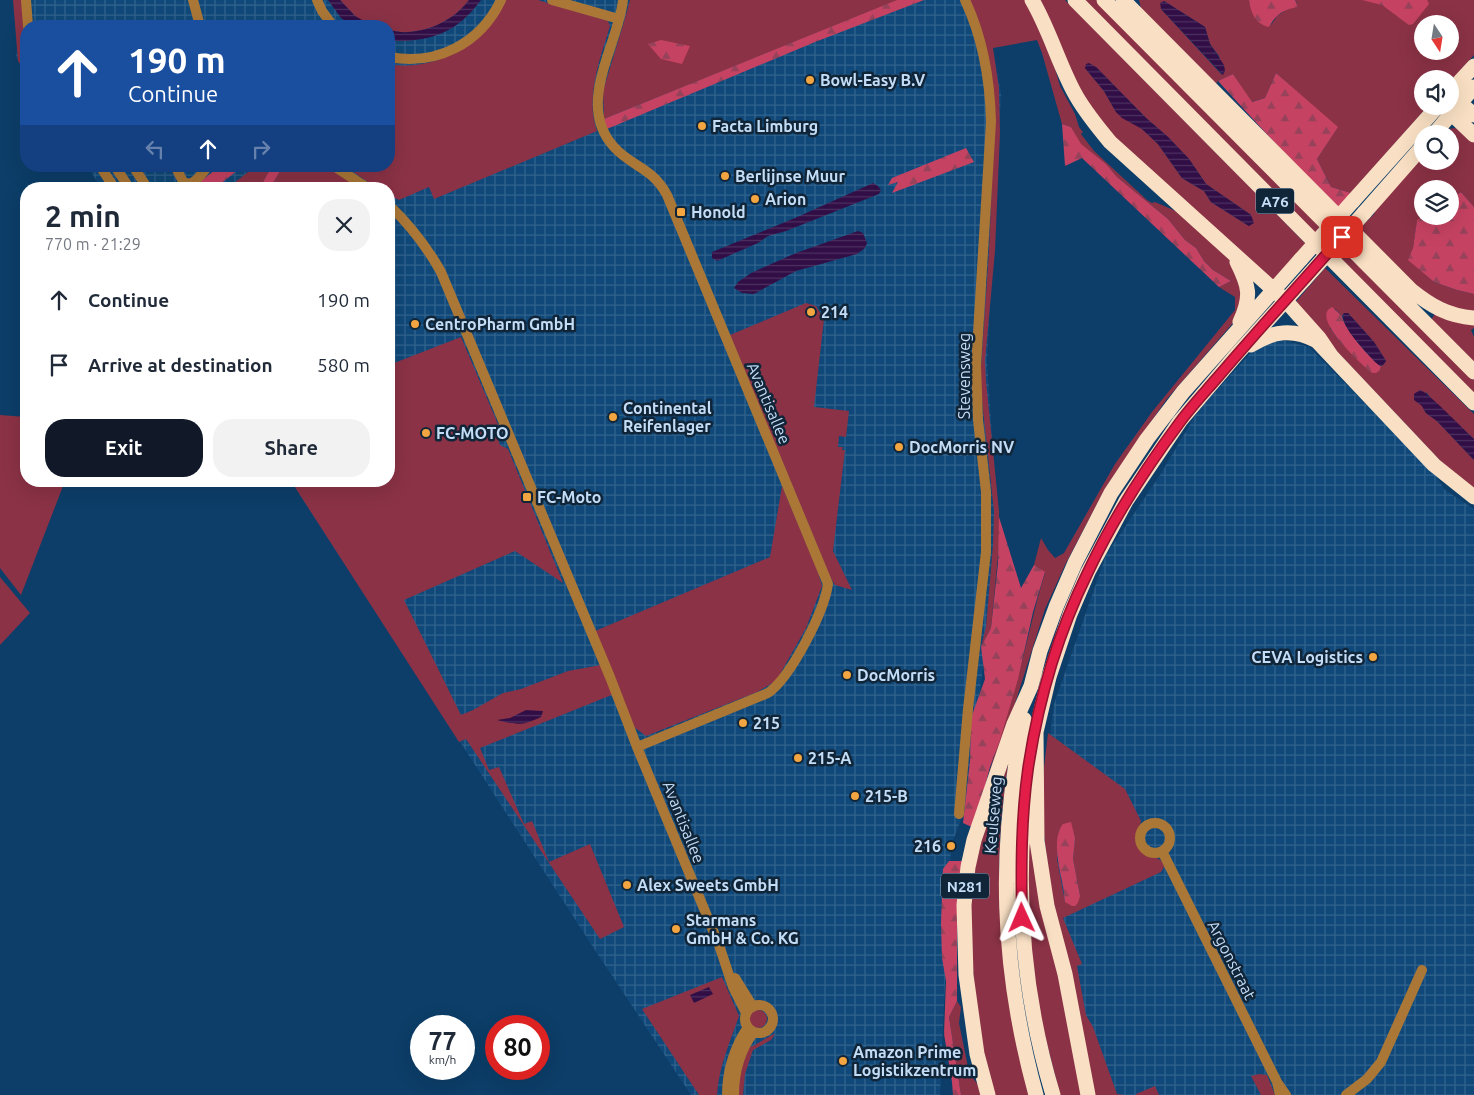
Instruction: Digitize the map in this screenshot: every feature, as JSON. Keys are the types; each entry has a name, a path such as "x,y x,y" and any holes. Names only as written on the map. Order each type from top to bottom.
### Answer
{"highway":[{"path":"1032,0 1044,22 1070,83 1093,123 1110,142 1286,301 1319,338 1332,357"},
{"name":"A76","path":"1075,0 1474,403"},
{"name":"A76","path":"1104,0 1474,372"},
{"name":"A76","path":"1123,0 1411,290 1426,303 1442,311 1453,315 1474,318"},
{"path":"1459,91 1474,66"},
{"path":"1459,98 1474,87"},
{"path":"1459,107 1474,115"},
{"path":"1459,113 1474,135"},
{"name":"N281","path":"988,1095 978,1054 967,986 964,939 965,884 974,840 1014,724 1031,686 1056,607 1075,563 1123,473 1164,416 1235,332 1430,115"},
{"path":"1088,1095 1065,974 1047,906 1040,866 1036,819 1036,732 1049,677 1060,642 1092,564 1126,501 1175,429 1238,354 1414,156"},
{"path":"1233,253 1244,276 1248,291 1245,308 1235,332"},
{"path":"1238,354 1267,336 1280,332 1303,334 1317,341 1434,466 1474,497"},
{"name":"Keulseweg","path":"1031,686 1018,747 1010,798 1007,831 1006,899 1013,982 1028,1066 1036,1095"},
{"name":"Keulseweg","path":"1036,732 1029,768 1022,831 1022,918 1029,991 1053,1095"}],"street":[{"path":"26,0 28,20"},
{"path":"193,0 198,20"},
{"path":"317,0 329,20"},
{"path":"395,58 418,59 450,52 478,32 492,16 501,0"},
{"path":"552,0 619,19"},
{"name":"Avantisallee","path":"623,0 619,19 604,64 599,90 599,114 604,133 621,154 651,173 667,195 828,584 821,612 787,675 777,687 768,693 637,747"},
{"name":"Stevensweg","path":"959,814 966,726 986,552 986,492 978,420 976,376 991,122 989,88 984,60 977,31 965,0"},
{"path":"193,182 202,172"},
{"path":"343,172 358,182"},
{"name":"Avantisallee","path":"395,211 417,234 441,272 608,672 727,964 733,987 749,1010 746,1023 751,1030"},
{"name":"Argonstraat","path":"1162,851 1276,1082 1280,1095"},
{"path":"1346,1095 1367,1079 1382,1060 1422,970"},
{"path":"727,1095 728,1079 733,1059 743,1034 751,1030 761,1033 771,1025 772,1019 769,1010 758,1005 749,1010"},
{"path":"734,1095 736,1073 751,1030"},
{"name":"Argonstraat","path":"1276,1082 1286,1095"}],"shaded area":[{"path":"13,0 24,0 25,20 20,20 20,64 18,61"},
{"path":"23,0 977,0 991,42 1001,93 987,361 996,498 989,618 980,691 972,790 951,846 940,1095 691,1095 295,487 395,487 395,182 97,182 91,172 395,172 395,20 21,20"},
{"path":"328,0 340,0 355,16 362,20 344,20"},
{"path":"340,0 469,0 457,13 442,23 417,31 395,31 395,20 361,20"},
{"path":"469,0 481,0 462,21 441,34 417,40 395,41 395,31 417,31 434,26 450,18"},
{"path":"505,0 538,0 608,21 610,26 598,65 593,92 594,118 597,131 434,199 429,187 399,200 395,198 395,182 368,182 354,172 395,172 395,65 405,66 421,64 451,54"},
{"path":"630,0 898,0 604,119 603,91"},
{"path":"968,0 1026,0 1054,65 1060,86 1083,132 1081,134 1094,151 1147,200 1178,212 1232,260 1243,281 1239,316 1166,400 1106,487 1065,565 1045,609 979,809 1017,680 1045,573 1034,565 1041,538 1055,558 1064,553 1115,464 1152,412 1235,310 1235,297 1219,287 1231,281 1213,270 1204,261 1196,248 1185,240 1168,219 1117,177 1106,164 1080,144 1071,127 1062,124 1037,40 993,48 999,88 1000,133 995,251 985,361 999,511 999,545 991,628 981,647 986,627 994,511 980,382 989,251 994,133"},
{"path":"1037,0 1065,0 1306,244 1271,282 1090,115","holes":["1096,67 1189,159 1206,184 1251,215 1249,226 1211,202 1204,191 1182,178 1158,144 1142,129 1116,112 1104,91 1085,68"]},
{"path":"1080,0 1097,0 1321,227 1312,237"},
{"path":"1139,0 1249,0 1250,4 1271,25 1277,16 1297,3 1295,0 1474,0 1474,55 1459,72 1459,70 1414,70 1414,115 1420,115 1351,193 1331,187 1317,159 1337,128 1276,73 1265,98 1251,102 1233,74 1218,81 1215,85 1142,14","holes":["1164,1 1205,27 1210,44 1219,56 1222,75 1161,9"]},
{"path":"1164,1 1205,27 1210,44 1224,65 1225,71 1223,75 1161,9 1160,3"},
{"path":"20,24 20,63 16,57"},
{"path":"1089,63 1096,67 1146,118 1168,137 1189,159 1206,184 1251,215 1254,223 1249,226 1211,202 1204,191 1182,178 1158,144 1142,129 1122,118 1116,112 1104,91 1085,68 1086,64"},
{"path":"1459,130 1474,141 1474,207 1461,192 1459,193 1459,180 1414,180 1414,225 1416,225 1409,260 1434,282 1474,294 1474,313 1442,305 1416,288 1359,229 1375,213 1373,211 1414,166 1414,170 1459,170"},
{"path":"248,172 269,172 263,182 235,182"},
{"path":"279,172 335,172 351,182 274,182"},
{"path":"873,183 881,190 879,194 786,231 768,236 758,243 717,261 712,258 712,252"},
{"path":"858,231 863,233 867,243 865,248 857,254 796,271 754,294 742,293 734,288 738,282 751,273 796,253"},
{"path":"1342,249 1474,380 1474,396 1333,258"},
{"path":"1325,268 1474,414 1474,439 1434,402 1426,392 1422,406 1426,413 1437,421 1474,460 1474,491 1448,469 1293,305","holes":["1335,309 1342,316 1344,313 1348,313 1374,342 1386,361 1380,370 1372,373 1338,339 1330,328"]},
{"path":"806,303 816,306 824,319 814,407 849,411 846,437 839,436 838,447 843,447 842,450 845,450 833,551 852,590 835,585 830,577 730,335"},
{"path":"1436,312 1474,322 1474,328 1471,330 1474,337 1474,363 1431,320"},
{"path":"1344,313 1348,313 1374,342 1386,361 1383,365 1380,366 1375,362 1354,338 1345,324"},
{"path":"1266,336 1309,347 1433,472 1445,490 1474,509 1474,1095 1101,1095 1044,885 1040,815 1054,704 1106,555 1160,475 1198,411"},
{"path":"461,337 500,429 497,436 500,445 508,449 563,583 515,551 404,600 461,715 503,693 521,689 568,671 601,665 614,694 480,748 489,770 499,767 524,824 532,821 549,862 590,844 624,927 600,939 466,739 459,742 295,487 395,487 395,363"},
{"path":"1420,390 1438,404 1474,439 1474,460 1414,400 1414,394"},
{"path":"0,415 20,417 20,487 63,487 21,595 0,568"},
{"path":"782,486 817,569 822,586 806,628 776,681 757,692 646,736 634,727 595,631 770,557"},
{"path":"0,577 30,613 0,645"},
{"path":"526,710 543,711 541,717 524,723 515,724 497,720 510,718"},
{"path":"1012,733 1001,819 1000,917 1029,1095 994,1095 977,1035 968,886"},
{"path":"1048,733 1125,789 1141,821 1137,836 1139,847 1163,862 1164,867 1161,872 1063,918 1082,964 1077,966 1086,1015 1093,1027 1117,1094 1124,1095 1093,1095 1054,917 1040,802","holes":["1070,822 1075,838 1073,859 1080,896 1065,902 1057,859 1059,831"]},
{"path":"1034,781 1083,1095 1060,1095 1039,1012 1028,934 1027,845"},
{"path":"722,977 739,1016 722,1064 717,1095 699,1095 642,1009"},
{"path":"709,987 713,994 694,1003 690,995"},
{"path":"957,1001 961,1007 959,1023 969,1072 982,1095 961,1095 949,1017"},
{"path":"758,1010 764,1013 767,1019 764,1025 758,1028 752,1025 749,1019 752,1013"},
{"path":"774,1034 771,1040 753,1050 745,1074 743,1095 736,1095 738,1073 749,1047"},
{"path":"1267,1075 1275,1095 1261,1095 1251,1076"},
{"path":"1155,1086 1159,1095 1136,1095 1136,1094"}],"green space":[{"path":"897,0 924,0 815,42 607,129 604,119"},
{"path":"1249,0 1295,0 1298,7 1281,13 1268,27 1254,17"},
{"path":"1362,0 1427,0 1429,4 1420,15 1414,15 1414,23 1409,25 1382,5"},
{"path":"661,40 690,46 682,64 661,59 648,44"},
{"path":"1276,73 1338,127 1317,159 1331,187 1351,193 1338,208 1298,168 1218,81 1233,74 1252,102 1265,98"},
{"path":"1062,124 1071,127 1081,144 1168,219 1185,240 1196,248 1204,261 1213,270 1231,281 1219,287 1082,158 1065,166"},
{"path":"966,148 974,162 892,193 898,182 888,185 892,178"},
{"path":"212,172 235,172 223,182 200,182"},
{"path":"269,172 279,172 274,182 263,182"},
{"path":"1461,192 1474,207 1474,294 1434,282 1408,260 1413,248 1416,225 1459,225 1459,193"},
{"path":"1332,307 1342,316 1347,328 1358,343 1381,366 1380,370 1376,373 1372,373 1367,369 1331,329 1327,320 1327,312"},
{"path":"999,517 1021,588 1034,565 1045,572 1033,612 1018,679 990,767 974,828 963,823 970,761 971,718 985,679 981,647 991,628 998,563"},
{"path":"1071,822 1075,838 1073,859 1080,896 1075,906 1065,902 1057,846 1059,830 1063,824"},
{"path":"949,861 963,861 957,908 957,1001 949,1017 961,1095 953,1095 944,1034 946,981 942,958 941,923 943,869"}],"place":[{"name":"Bowl-Easy B.V","path":"810,80"},
{"name":"Facta Limburg","path":"702,126"},
{"name":"Berlijnse Muur","path":"725,176"},
{"name":"Arion","path":"755,199"},
{"name":"Honold","path":"681,212"},
{"name":"214","path":"811,312"},
{"name":"CentroPharm GmbH","path":"415,324"},
{"name":"Continental Reifenlager","path":"613,417"},
{"name":"FC-MOTO","path":"426,433"},
{"name":"DocMorris NV","path":"899,447"},
{"name":"FC-Moto","path":"527,497"},
{"name":"CEVA Logistics","path":"1373,657"},
{"name":"DocMorris","path":"847,675"},
{"name":"215","path":"743,723"},
{"name":"215-A","path":"798,758"},
{"name":"215-B","path":"855,796"},
{"name":"216","path":"951,846"},
{"name":"Alex Sweets GmbH","path":"627,885"},
{"name":"Starmans GmbH & Co. KG","path":"676,929"},
{"name":"Amazon Prime Logistikzentrum","path":"843,1061"}],"route":[{"path":"1022,918 1022,831 1026,786 1033,746 1049,677 1060,642 1088,572 1126,501 1180,421 1342,237"}]}
